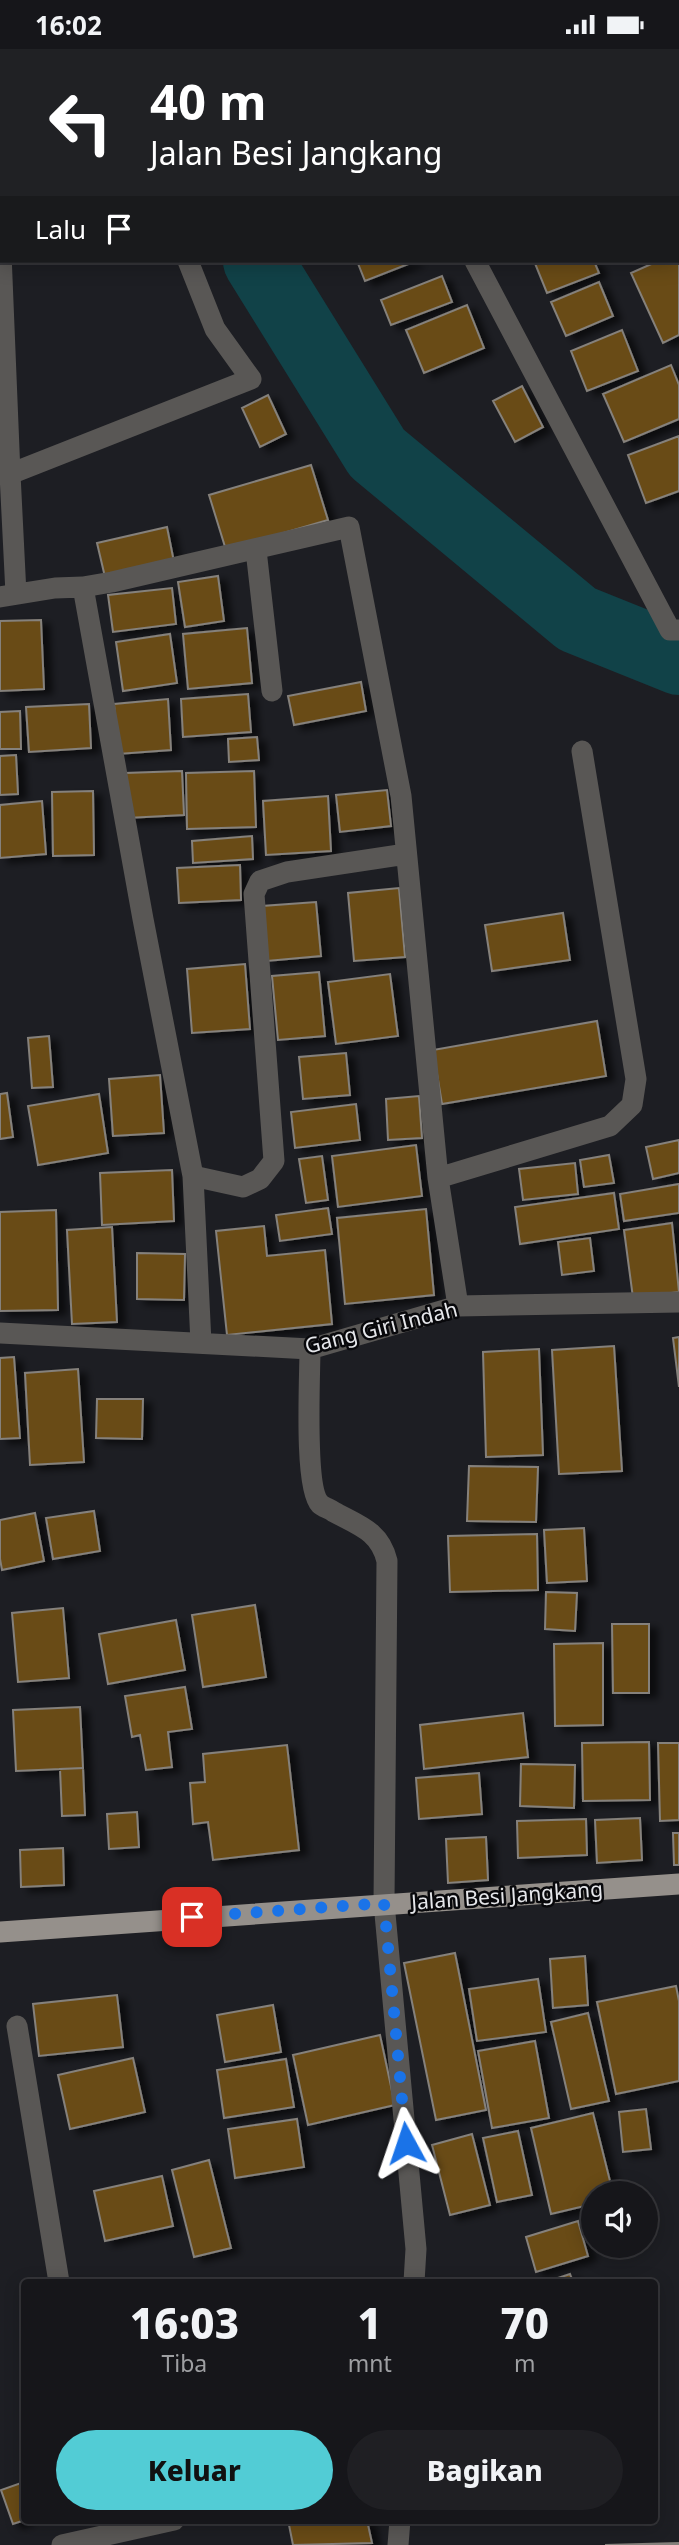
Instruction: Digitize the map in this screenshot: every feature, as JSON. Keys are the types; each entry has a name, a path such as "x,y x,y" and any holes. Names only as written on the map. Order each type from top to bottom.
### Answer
{"main road":[{"name":"Jalan Besi Jangkang","path":"0,1932 679,1884"}],"street":[{"path":"1,263 10,474 8,596 55,588 83,587 349,527 401,796 438,1178 458,1306"},
{"path":"10,474 251,379 215,329 189,263"},
{"path":"476,263 670,629 679,630"},
{"path":"256,550 272,691"},
{"path":"83,587 193,1176 201,1343"},
{"path":"438,1178 610,1126 632,1105 636,1079 582,751"},
{"path":"193,1176 243,1187 260,1179 274,1161 254,894 260,881 286,872 406,854"},
{"name":"Gang Giri Indah","path":"0,1333 310,1349 458,1306 679,1302"},
{"path":"310,1349 310,1460 313,1492 320,1504 375,1535 387,1561 384,1903 416,2249 414,2279"},
{"path":"17,2026 59,2279"},
{"path":"62,2545 109,2527 137,2524"},
{"path":"398,2545 400,2524"}],"building":[{"path":"358,263 411,263 365,281"},
{"path":"535,263 595,263 599,273 547,293"},
{"path":"654,263 679,263 679,335 663,343 631,273"},
{"path":"442,276 452,302 391,325 381,300"},
{"path":"599,282 613,316 566,336 551,302"},
{"path":"467,305 484,348 424,373 406,330"},
{"path":"622,330 638,371 587,391 571,351"},
{"path":"671,365 679,385 679,419 624,442 603,394"},
{"path":"522,386 543,427 515,442 493,401"},
{"path":"268,395 286,434 260,447 242,408"},
{"path":"679,436 679,491 646,503 628,455"},
{"path":"311,465 328,520 226,550 209,495"},
{"path":"167,527 174,562 105,577 97,543"},
{"path":"218,576 224,621 185,627 178,582"},
{"path":"172,588 176,624 113,632 108,595"},
{"path":"41,620 44,689 0,691 0,621"},
{"path":"247,628 252,683 188,689 183,634"},
{"path":"170,634 177,683 123,691 116,642"},
{"path":"361,682 366,711 294,725 288,696"},
{"path":"248,694 251,732 183,737 181,699"},
{"path":"168,699 171,750 118,754 114,704"},
{"path":"89,704 91,748 29,752 26,707"},
{"path":"20,711 21,749 0,749 0,712"},
{"path":"257,737 259,760 229,762 228,739"},
{"path":"16,755 18,794 0,795 0,756"},
{"path":"182,771 184,815 127,818 125,773"},
{"path":"254,771 256,827 187,829 186,773"},
{"path":"387,790 391,826 340,832 336,795"},
{"path":"93,791 94,855 53,856 52,792"},
{"path":"328,796 331,851 266,855 263,801"},
{"path":"42,801 46,854 0,858 0,805"},
{"path":"252,836 253,859 193,863 192,841"},
{"path":"240,865 241,900 179,903 177,868"},
{"path":"399,888 405,957 354,961 348,893"},
{"path":"316,902 321,956 267,961 262,906"},
{"path":"563,913 570,960 492,971 485,925"},
{"path":"245,964 250,1029 192,1033 187,969"},
{"path":"319,972 325,1036 278,1040 272,976"},
{"path":"390,974 398,1036 336,1044 328,982"},
{"path":"597,1021 606,1076 442,1104 433,1050"},
{"path":"49,1036 53,1087 32,1088 28,1038"},
{"path":"346,1053 350,1095 303,1099 299,1057"},
{"path":"160,1075 164,1133 113,1136 109,1079"},
{"path":"7,1093 13,1137 0,1139 0,1094"},
{"path":"99,1094 108,1153 38,1165 28,1106"},
{"path":"419,1096 422,1138 388,1140 386,1099"},
{"path":"356,1104 360,1140 295,1148 291,1112"},
{"path":"679,1140 679,1173 653,1179 646,1147"},
{"path":"416,1145 422,1196 338,1207 332,1156"},
{"path":"609,1155 614,1183 584,1187 580,1160"},
{"path":"322,1156 328,1200 306,1203 299,1159"},
{"path":"575,1163 578,1194 523,1200 519,1169"},
{"path":"172,1170 174,1221 102,1225 100,1173"},
{"path":"679,1184 679,1213 624,1221 620,1194"},
{"path":"614,1193 619,1229 520,1244 515,1207"},
{"path":"328,1208 332,1234 280,1241 276,1215"},
{"path":"426,1209 434,1295 345,1304 337,1218"},
{"path":"56,1210 58,1310 0,1311 0,1212"},
{"path":"672,1223 679,1292 633,1298 624,1230"},
{"path":"264,1226 267,1256 325,1250 332,1324 227,1335 216,1231"},
{"path":"112,1227 117,1322 72,1324 67,1230"},
{"path":"590,1238 594,1271 562,1275 558,1242"},
{"path":"137,1253 185,1254 184,1300 137,1299"},
{"path":"679,1337 679,1387 673,1338"},
{"path":"614,1346 622,1471 559,1474 552,1350"},
{"path":"539,1349 543,1455 486,1457 483,1352"},
{"path":"14,1357 20,1438 0,1439 0,1358"},
{"path":"78,1369 84,1462 30,1465 25,1373"},
{"path":"97,1399 143,1399 142,1439 96,1438"},
{"path":"469,1466 538,1467 536,1522 467,1521"},
{"path":"94,1511 100,1551 53,1559 46,1518"},
{"path":"35,1513 44,1561 2,1570 0,1520"},
{"path":"584,1528 587,1581 547,1583 544,1530"},
{"path":"537,1534 538,1590 450,1592 448,1536"},
{"path":"546,1592 577,1593 575,1631 545,1629"},
{"path":"255,1605 266,1677 203,1687 192,1615"},
{"path":"63,1608 69,1678 18,1682 12,1613"},
{"path":"176,1620 185,1670 108,1684 99,1634"},
{"path":"612,1624 649,1624 649,1693 613,1693"},
{"path":"603,1643 603,1725 555,1726 554,1644"},
{"path":"185,1687 192,1729 168,1732 172,1767 146,1770 140,1735 132,1737 125,1696"},
{"path":"80,1707 83,1768 16,1771 13,1710"},
{"path":"523,1713 528,1757 424,1769 420,1725"},
{"path":"649,1742 650,1800 583,1801 582,1743"},
{"path":"658,1743 679,1743 679,1820 660,1821"},
{"path":"287,1745 299,1850 213,1860 208,1822 193,1824 190,1783 205,1782 203,1754"},
{"path":"521,1764 575,1765 574,1808 520,1806"},
{"path":"83,1768 85,1815 62,1816 60,1769"},
{"path":"479,1773 482,1814 419,1819 416,1778"},
{"path":"137,1812 139,1847 109,1849 107,1814"},
{"path":"640,1818 642,1860 597,1863 595,1820"},
{"path":"586,1819 587,1855 518,1858 517,1821"},
{"path":"673,1833 679,1833 679,1865 674,1865"},
{"path":"486,1837 488,1880 448,1883 446,1839"},
{"path":"63,1848 64,1885 21,1887 20,1850"},
{"path":"455,1953 486,2110 436,2120 404,1963"},
{"path":"585,1956 588,2005 553,2008 550,1959"},
{"path":"538,1979 546,2032 477,2041 469,1989"},
{"path":"676,1986 679,2001 679,2081 616,2094 597,2002"},
{"path":"117,1995 123,2047 39,2056 33,2004"},
{"path":"273,2005 281,2052 225,2062 217,2015"},
{"path":"588,2013 609,2101 571,2109 551,2022"},
{"path":"380,2035 395,2105 308,2125 293,2055"},
{"path":"535,2041 549,2118 492,2128 478,2051"},
{"path":"133,2058 145,2112 70,2129 58,2075"},
{"path":"286,2059 294,2107 224,2118 217,2070"},
{"path":"646,2109 651,2149 623,2152 619,2112"},
{"path":"593,2113 610,2181 581,2181 581,2207 551,2214 531,2128"},
{"path":"297,2119 304,2167 235,2178 228,2129"},
{"path":"518,2131 532,2195 497,2202 483,2138"},
{"path":"472,2134 490,2205 450,2215 432,2145"},
{"path":"209,2160 231,2248 194,2257 172,2170"},
{"path":"162,2176 173,2226 105,2241 94,2191"},
{"path":"578,2221 582,2258 536,2272 526,2237"},
{"path":"570,2274 572,2279 555,2279"},
{"path":"21,2483 21,2521 13,2524 1,2490"},
{"path":"289,2524 368,2524 372,2543 293,2545"},
{"path":"679,2543 679,2545 605,2545"}],"waterway":[{"path":"259,263 377,453 577,619 679,660"}],"route":[{"path":"192,1917 384,1903 406,2143"}]}
